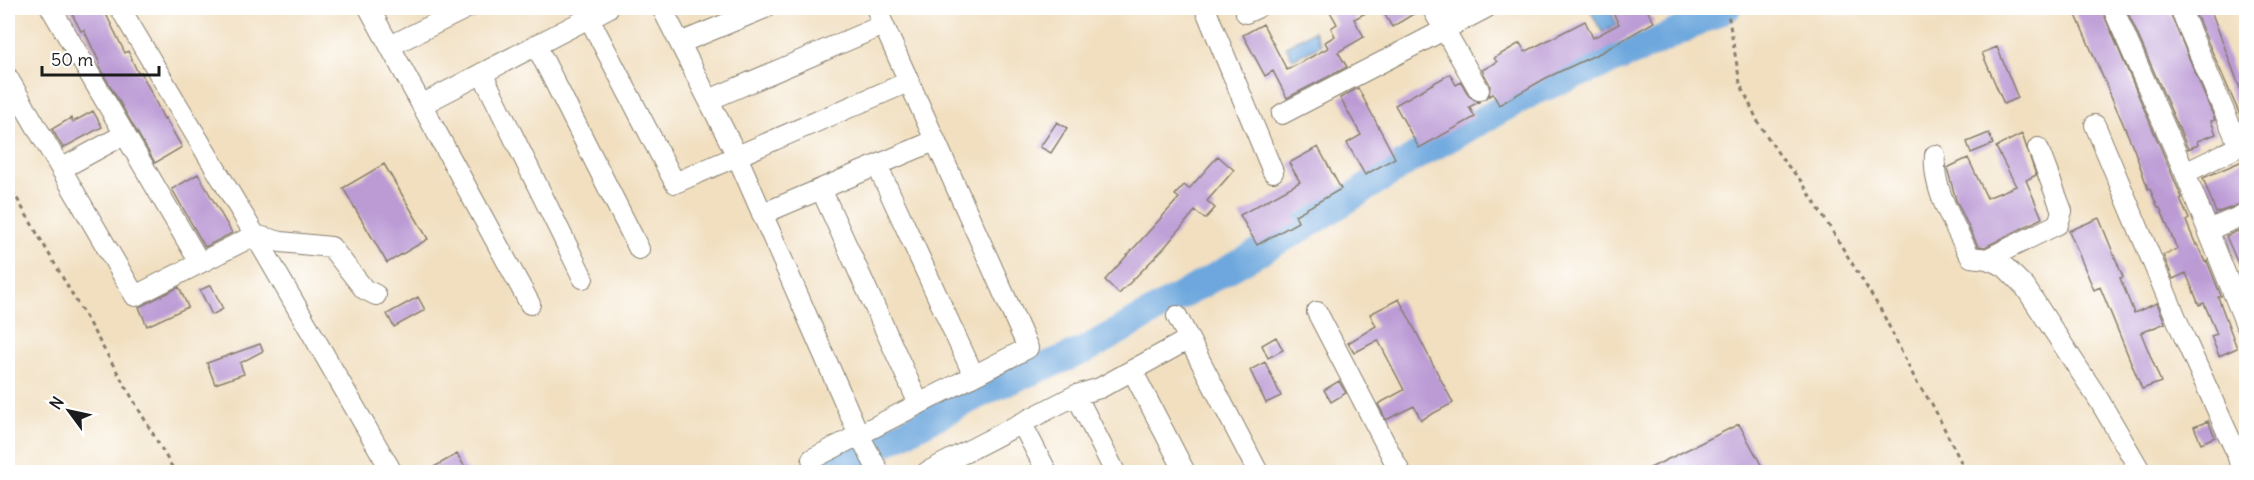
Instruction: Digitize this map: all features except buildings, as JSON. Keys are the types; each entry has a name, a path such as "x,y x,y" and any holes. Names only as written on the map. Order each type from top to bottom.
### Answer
{"street":[{"path":"51,8 200,263"},
{"path":"120,8 392,472"},
{"path":"369,8 530,303"},
{"path":"390,46 467,8"},
{"path":"423,104 608,8"},
{"path":"662,8 737,156 868,452"},
{"path":"680,44 765,8"},
{"path":"1205,8 1273,172"},
{"path":"1432,8 1479,90"},
{"path":"1282,114 1486,8"},
{"path":"2113,8 2208,230 2239,286 2247,325"},
{"path":"2180,8 2243,145 2185,173"},
{"path":"709,100 880,16 1028,348 919,404 868,452 812,459"},
{"path":"589,18 675,183 908,82"},
{"path":"536,45 639,249"},
{"path":"482,73 583,278"},
{"path":"8,78 135,296 255,235 281,242 331,247 364,289 376,295"},
{"path":"2095,125 2185,339 2237,454 2242,472"},
{"path":"61,169 125,134"},
{"path":"762,213 934,141"},
{"path":"1987,259 2058,224 2061,219 2062,211 2038,148"},
{"path":"1935,155 1934,170 1941,193 1967,251 1971,257 1987,259 2004,267 2025,287 2099,400 2141,472"},
{"path":"877,165 974,376"},
{"path":"821,189 919,404"},
{"path":"2208,230 2247,214"},
{"path":"1317,312 1400,472"},
{"path":"1177,316 1258,472"},
{"path":"927,472 1076,395 1100,388 1189,339"},
{"path":"1132,370 1185,472"},
{"path":"1076,395 1115,472"},
{"path":"1022,424 1047,472"}],"path":[{"path":"1727,8 1740,83 1759,124 1782,159 1802,182 1876,302 1966,472"},
{"path":"8,183 175,472"}],"water":[{"path":"1589,8 1608,8 1617,24 1602,32"},
{"path":"1314,31 1321,45 1293,59 1286,46"}],"waterway":[{"path":"827,472 994,387 1085,350 1312,222 1415,157 1535,91 1637,51 1727,8"}]}
